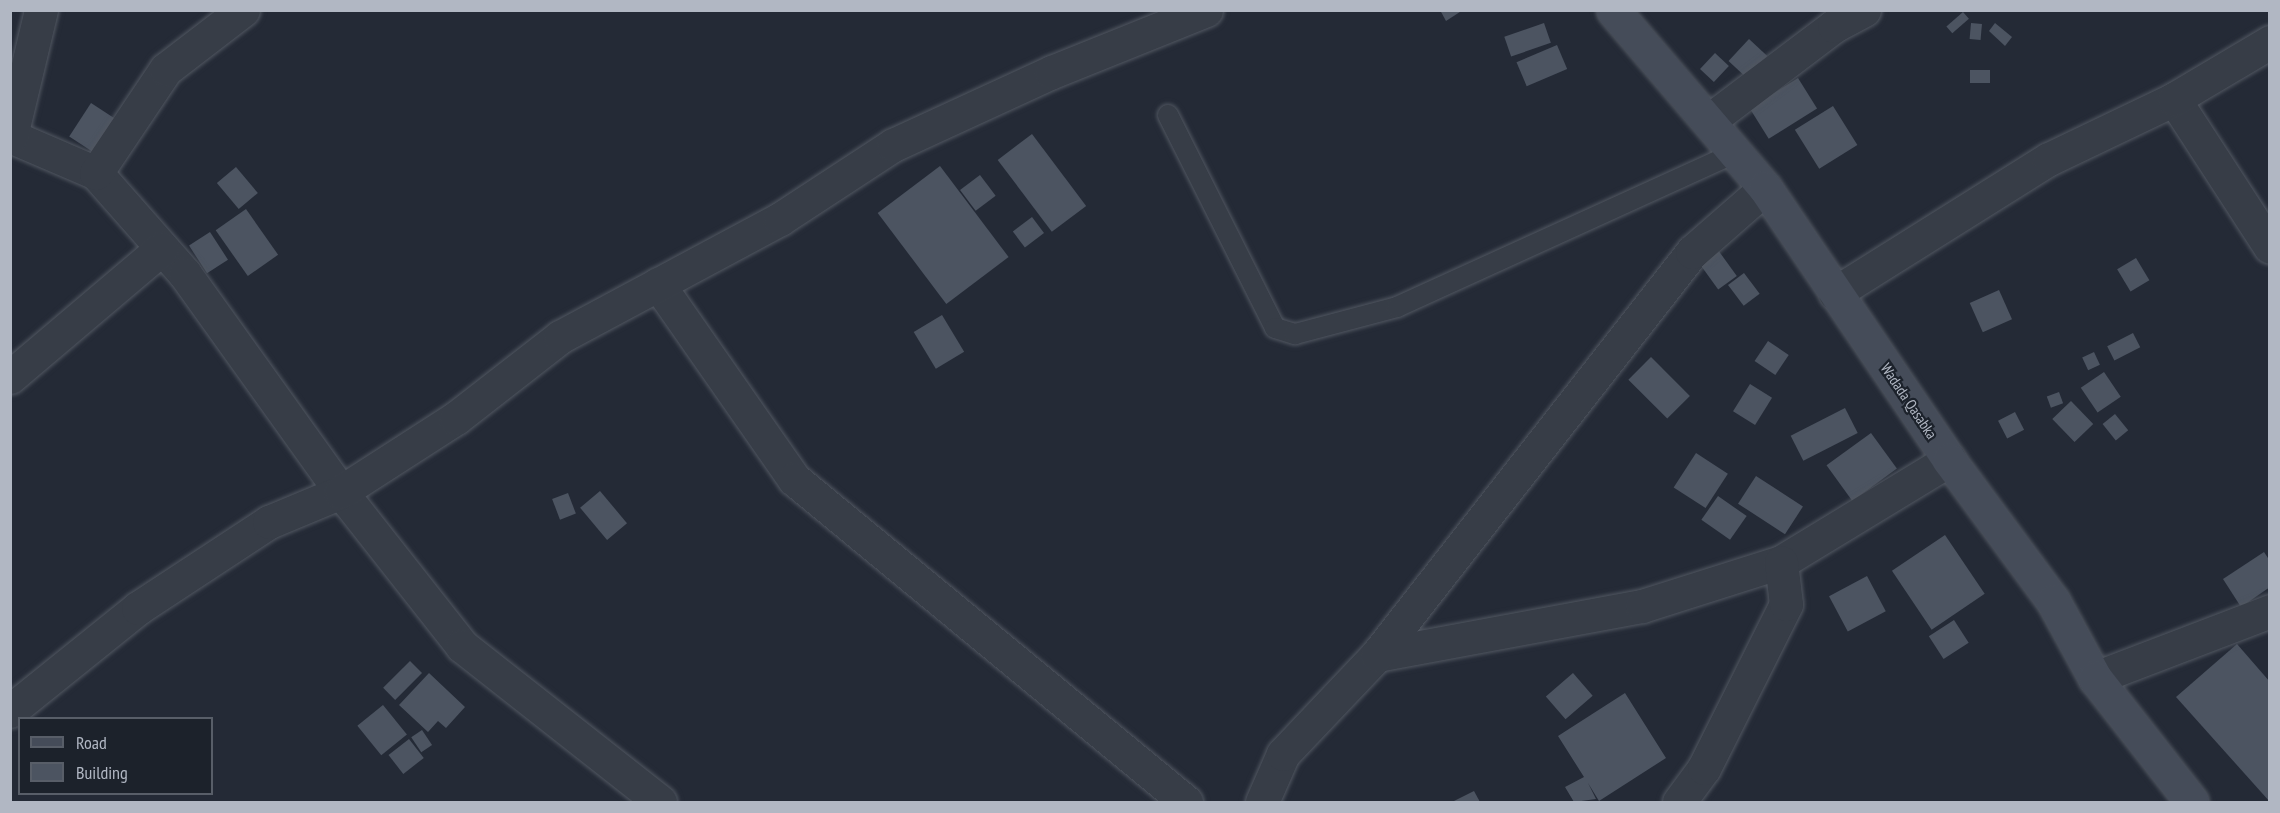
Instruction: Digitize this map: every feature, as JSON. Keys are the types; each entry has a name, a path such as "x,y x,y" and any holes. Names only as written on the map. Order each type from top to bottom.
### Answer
{"street":[{"path":"41,10 11,136 96,172 162,248 340,492 462,646 660,802"},
{"path":"96,172 166,69 243,10"},
{"path":"10,711 138,608 269,522 340,492 456,418 561,337 780,219 893,145 1053,72 1206,10"},
{"name":"Wadada Qasabka","path":"1613,10 1711,118 1765,188 1949,460 2053,601 2095,678 2192,802"},
{"path":"1711,118 1834,26 1863,10"},
{"path":"1836,293 2049,159 2174,99 2270,42"},
{"path":"2174,99 2270,247"},
{"path":"1262,802 1283,754 1377,655 1692,252 1765,188"},
{"path":"10,377 162,248"},
{"path":"658,284 794,479 1186,802"},
{"path":"1377,655 1642,606 1781,562 1949,460"},
{"path":"1679,802 1704,768 1786,604 1781,562"},
{"path":"2095,678 2270,611"}],"lane":[{"path":"1168,115 1275,328 1295,334 1397,307 1737,152"}],"building":[{"path":"1440,10 1463,10 1446,21"},
{"path":"1963,12 1969,19 1952,33 1946,26"},
{"path":"1544,23 1551,43 1511,57 1504,37"},
{"path":"1971,23 1982,24 1981,40 1970,39"},
{"path":"1995,23 2012,37 2005,46 1989,31"},
{"path":"1749,39 1767,56 1747,78 1729,61"},
{"path":"1557,45 1567,69 1527,86 1516,62"},
{"path":"1715,53 1729,66 1714,82 1700,69"},
{"path":"1970,70 1990,70 1990,83 1970,83"},
{"path":"1798,78 1817,109 1769,139 1750,108"},
{"path":"91,103 122,123 100,157 69,137"},
{"path":"1833,106 1857,145 1819,169 1795,130"},
{"path":"1032,134 1086,206 1052,232 998,160"},
{"path":"940,166 1009,257 946,304 878,213"},
{"path":"236,167 258,193 239,209 217,183"},
{"path":"980,175 996,196 976,211 960,190"},
{"path":"246,209 278,255 248,276 216,230"},
{"path":"1032,217 1044,233 1025,247 1013,231"},
{"path":"210,232 228,260 207,273 189,246"},
{"path":"1718,250 1737,276 1718,289 1699,264"},
{"path":"2136,258 2149,280 2131,292 2117,269"},
{"path":"1744,273 1760,294 1744,306 1728,285"},
{"path":"1999,290 2012,319 1983,332 1970,303"},
{"path":"942,315 964,352 936,369 914,332"},
{"path":"2133,333 2140,347 2114,360 2107,346"},
{"path":"1768,341 1789,355 1775,375 1755,361"},
{"path":"2094,352 2100,365 2088,370 2082,357"},
{"path":"1651,357 1690,396 1667,419 1628,380"},
{"path":"2104,372 2121,397 2098,413 2081,388"},
{"path":"1750,384 1772,398 1755,425 1733,411"},
{"path":"2059,392 2063,403 2051,408 2047,396"},
{"path":"2071,401 2093,424 2075,442 2052,419"},
{"path":"1845,408 1858,433 1803,461 1791,436"},
{"path":"2015,412 2024,430 2007,438 1998,421"},
{"path":"2115,414 2128,430 2116,440 2103,424"},
{"path":"1871,433 1897,469 1852,501 1827,465"},
{"path":"1696,453 1728,474 1706,508 1674,487"},
{"path":"1756,476 1803,506 1785,534 1738,504"},
{"path":"600,491 627,523 607,540 580,508"},
{"path":"568,493 576,514 560,520 552,499"},
{"path":"1718,496 1747,516 1730,540 1701,520"},
{"path":"1945,535 1985,594 1932,630 1892,571"},
{"path":"2264,552 2270,561 2270,587 2241,607 2223,579"},
{"path":"1867,576 1886,611 1848,632 1829,596"},
{"path":"1954,620 1969,643 1944,659 1929,636"},
{"path":"2237,644 2270,682 2270,802 2176,697"},
{"path":"410,661 422,673 395,700 383,688"},
{"path":"429,673 465,707 446,728 438,721 428,732 399,705"},
{"path":"1573,673 1593,696 1566,719 1546,697"},
{"path":"1625,693 1666,758 1599,801 1588,783 1596,799 1574,802 1565,787 1584,777 1558,736"},
{"path":"383,705 407,735 381,755 357,726"},
{"path":"422,730 432,745 421,752 411,737"},
{"path":"409,739 424,758 403,774 389,755"},
{"path":"1474,791 1480,802 1452,802"}]}
